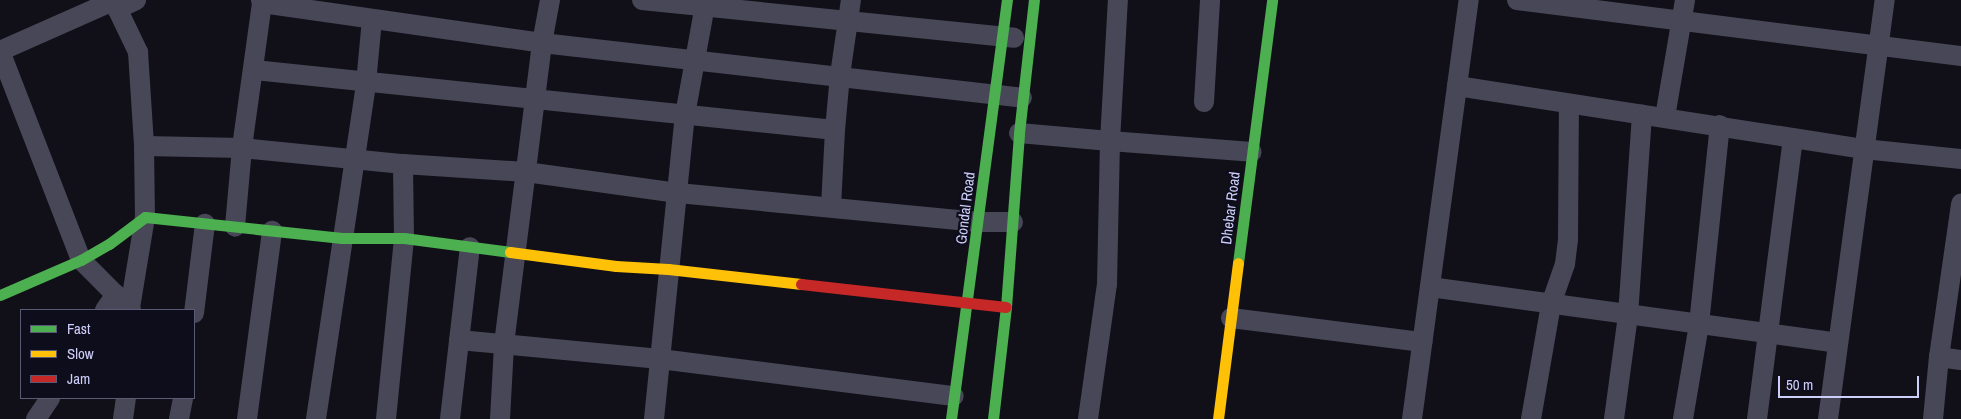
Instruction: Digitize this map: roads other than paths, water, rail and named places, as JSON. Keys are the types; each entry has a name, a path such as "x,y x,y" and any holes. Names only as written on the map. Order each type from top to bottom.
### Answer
{"street":[{"path":"114,3 138,52 144,146 145,217 131,309 111,302 81,260 0,51 114,3 136,0"},
{"path":"500,419 504,344 517,254 542,42 550,0"},
{"path":"642,0 705,2 849,20 1029,39"},
{"path":"831,207 840,75 851,0"},
{"name":"Gondal Road","path":"951,419 1006,0"},
{"path":"993,419 1014,222 1022,98 1034,0"},
{"path":"1088,419 1107,284 1110,141 1118,0"},
{"path":"1204,102 1210,0"},
{"name":"Dhebar Road","path":"1218,419 1272,0"},
{"path":"1412,419 1469,0"},
{"path":"1517,0 1580,4 1682,20 1961,56"},
{"path":"1665,117 1685,0"},
{"path":"1828,419 1885,0"},
{"path":"235,227 242,148 262,1 372,19 542,42 840,75 994,96 1022,98"},
{"path":"654,419 685,115 705,2"},
{"path":"316,419 366,83 372,19"},
{"path":"254,70 536,101 835,130"},
{"path":"1457,86 1720,125 1864,149 1961,159"},
{"path":"1532,419 1551,304 1565,264 1568,239 1569,104"},
{"path":"1614,419 1628,315 1642,114"},
{"path":"1683,419 1699,324 1720,125"},
{"path":"1019,133 1252,152"},
{"path":"1757,419 1770,334 1793,138"},
{"path":"144,146 242,148 404,164 526,172 678,193 978,222 1014,222"},
{"path":"386,419 404,238 404,164"},
{"path":"1933,419 1939,357 1961,204"},
{"path":"0,295 81,260 109,244 145,217 342,238 404,238 616,266 668,269 1006,307"},
{"path":"195,309 205,224"},
{"path":"247,419 272,231"},
{"path":"450,419 470,247"},
{"path":"1430,287 1837,343"},
{"path":"1231,318 1422,342"},
{"path":"459,340 660,359 954,396"},
{"path":"1939,357 1961,360"},
{"path":"36,419 49,399"},
{"path":"123,419 126,399"},
{"path":"180,419 182,399"}]}
